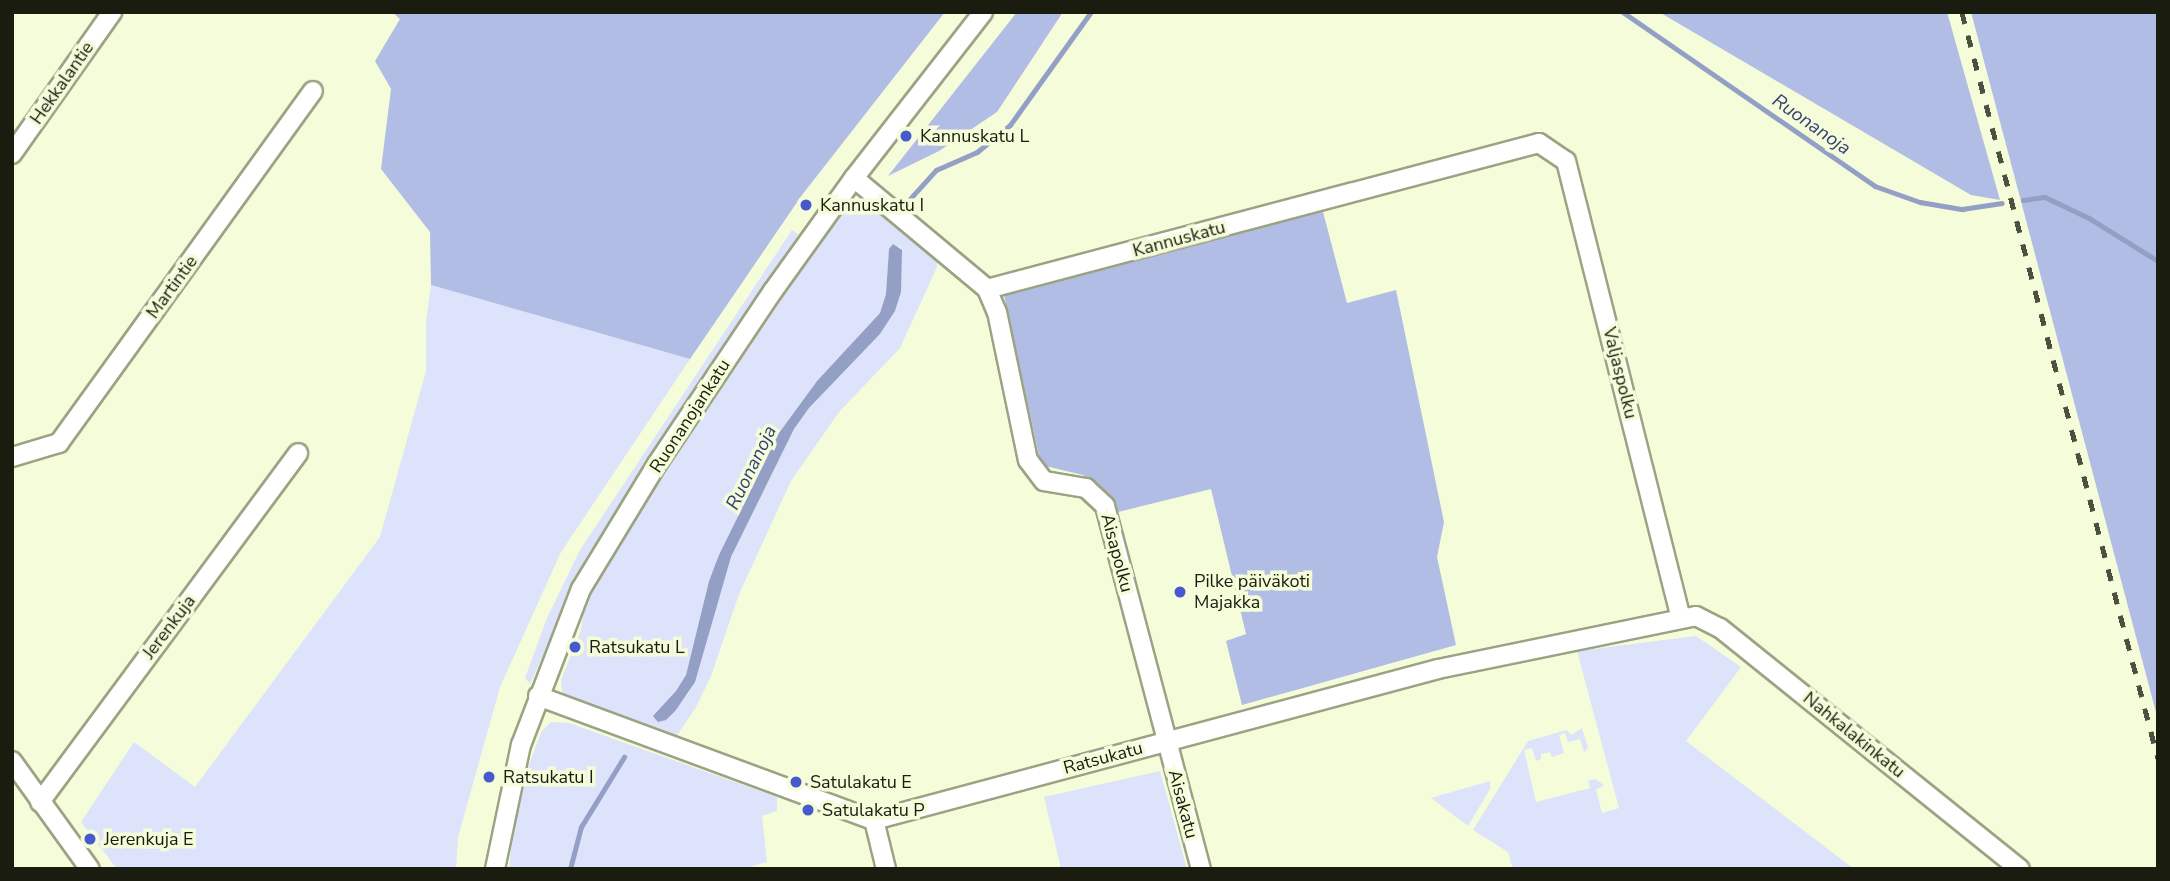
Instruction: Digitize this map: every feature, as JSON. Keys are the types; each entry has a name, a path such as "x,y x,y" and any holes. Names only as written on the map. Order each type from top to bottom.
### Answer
{"street":[{"name":"Hekkalantie","path":"12,154 112,12"},
{"name":"Ruonanojankatu","path":"495,869 510,784 538,696 587,577 657,464 772,291 854,178 983,12"},
{"name":"Martintie","path":"12,457 59,443 313,91"},
{"name":"Kannuskatu","path":"987,289 1539,143"},
{"name":"Valjaspolku","path":"1539,143 1566,161 1681,618"},
{"path":"854,178 987,289"},
{"name":"Aisapolku","path":"987,289 997,312 1028,460 1044,481 1086,488 1105,506 1166,740"},
{"name":"Jerenkuja","path":"40,802 298,453"},
{"name":"Nahkalakinkatu","path":"1681,618 1696,616 1720,628 2020,869"},
{"name":"Ratsukatu","path":"874,820 1438,669 1681,618"},
{"path":"538,696 874,820 886,869"},
{"name":"Aisakatu","path":"1166,740 1201,869"},
{"path":"12,761 90,869"}],"shaded area":[{"path":"392,12 945,12 802,195 690,359 431,285 430,232 381,169 391,89 375,61 400,19"},
{"path":"1017,12 1063,12 997,112 939,151 888,176"},
{"path":"1659,12 1947,12 2000,200 1971,195"},
{"path":"1971,12 2158,12 2158,720"},
{"path":"855,205 871,207 937,258 937,267 900,348 839,412 791,481 739,594 711,676 696,707 678,734 672,737 569,699 562,692 561,680 581,630 584,607 609,556 841,211","holes":["901,247 901,292 895,311 880,334 809,408 794,429 731,557 689,692 666,720 686,675 709,580 779,433 817,381 880,313 886,294 889,249"]},
{"path":"1322,208 1347,303 1396,290 1444,522 1437,557 1456,645 1242,705 1226,641 1246,634 1211,489 1114,513 1110,498 1083,475 1041,465 1004,295"},
{"path":"792,230 798,234 791,251 589,555 530,684 525,678 547,618 580,550"},
{"path":"893,244 902,250 901,292 895,311 880,334 809,408 794,429 731,557 695,682 676,710 666,720 658,722 653,716 676,691 686,675 709,581 719,555 779,433 817,381 880,313 886,294 889,249"},
{"path":"431,285 690,359 561,552 500,687 458,837 456,869 117,869 81,822 134,742 195,787 380,537 426,371 426,322"},
{"path":"1696,636 1741,667 1686,741 1854,869 1513,869 1508,852 1473,830 1528,741 1567,730 1571,735 1582,728 1588,748 1584,752 1580,739 1568,742 1565,733 1559,735 1564,753 1552,757 1550,752 1541,754 1541,759 1536,761 1532,748 1524,750 1536,802 1590,788 1588,781 1595,779 1604,785 1596,790 1602,813 1619,808 1577,651"},
{"path":"551,722 569,723 777,797 777,811 762,816 767,862 742,869 509,869 513,830 527,771 541,732"},
{"path":"1160,771 1187,869 1059,869 1061,868 1044,797"},
{"path":"1490,781 1490,789 1468,826 1431,798"}],"waterway":[{"name":"Ruonanoja","path":"909,200 936,170 977,152 1010,125 1091,12"},
{"name":"Ruonanoja","path":"1623,12 1875,186 1920,202 1962,209 2002,203"},
{"name":"Ruonanoja","path":"2023,200 2045,197 2089,218 2158,261"},
{"name":"Ruonanoja","path":"570,869 581,827 624,757"}],"railway":[{"path":"1962,12 2158,758"}],"place":[{"name":"Kannuskatu L","path":"906,136"},
{"name":"Kannuskatu I","path":"806,205"},
{"name":"Pilke päiväkoti Majakka","path":"1180,592"},
{"name":"Ratsukatu L","path":"575,647"},
{"name":"Ratsukatu I","path":"489,777"},
{"name":"Satulakatu E","path":"796,782"},
{"name":"Satulakatu P","path":"808,810"},
{"name":"Jerenkuja E","path":"90,839"}]}
